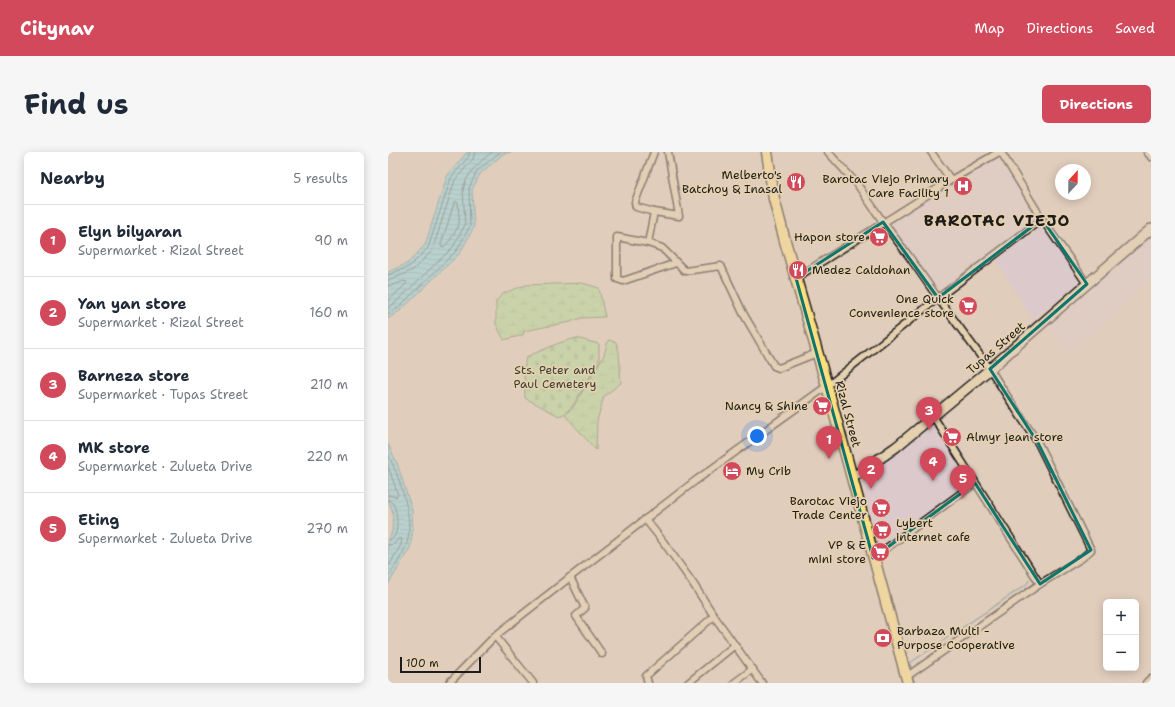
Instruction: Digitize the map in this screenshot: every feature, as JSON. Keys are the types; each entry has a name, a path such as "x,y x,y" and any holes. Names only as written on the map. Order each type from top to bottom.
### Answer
{"main road":[{"name":"Rizal Street","path":"767,152 774,199 827,386 907,680"}],"street":[{"path":"654,152 635,202 636,207 654,212 680,216 668,152"},
{"path":"828,152 857,184 990,369 1038,443 1091,550 1082,558 1040,584 907,680"},
{"path":"931,152 951,180"},
{"path":"796,278 883,222 1000,152 1042,219 1087,284"},
{"path":"1147,152 1151,157"},
{"path":"648,243 654,212"},
{"path":"449,683 495,636 570,577 695,481 827,386 938,298 1042,219"},
{"name":"Tupas Street","path":"852,478 896,447 990,369 1151,229"},
{"path":"676,263 623,281 617,279 617,237 648,243 662,248 685,271 721,266 743,312 774,366 779,368 817,353"},
{"path":"933,416 1040,584"},
{"path":"873,558 975,483"},
{"path":"645,519 692,582 714,616 762,683"},
{"path":"570,577 585,608 576,616 602,654"},
{"path":"648,683 646,676 714,616"},
{"path":"495,636 532,683"},
{"path":"688,683 735,645"},
{"path":"734,683 752,669"},
{"path":"1146,683 1151,678"}],"highlighted area":[{"path":"1042,219 1087,284 990,369 1038,443 1091,550 1040,584 975,483 873,558 796,278 883,222 938,298"}],"shaded area":[{"path":"1000,154 1039,220 939,290 889,222"},
{"path":"1044,226 1081,282 1033,319 996,260"},
{"path":"1151,237 1151,279 1069,353 1044,325"},
{"path":"816,375 822,385 812,391 806,380"},
{"path":"934,421 970,484 878,546 861,479"}],"green space":[{"path":"582,283 599,288 605,317 582,318 570,322 524,331 523,335 504,340 496,324 496,301 504,293 526,285"},
{"name":"Sts. Peter and Paul Cemetery","path":"576,338 599,344 599,362 573,405 566,413 559,416 525,398 524,371 526,357 559,343"},
{"path":"608,340 616,342 619,352 621,383 604,396 597,421 596,450 565,415 574,406 604,355"}],"water":[{"path":"467,152 511,152 503,154 480,174 472,190 474,227 460,253 401,310 388,319 388,272 408,263 425,245 447,176"},
{"path":"388,444 397,463 412,510 413,529 410,548 388,585 388,539 392,532 393,513 388,499"}],"waterway":[{"path":"911,668 910,663 1027,584 1029,580"},
{"path":"913,678 915,683"}],"place":[{"name":"Melberto's Batchoy & Inasal","path":"796,182"},
{"name":"Barotac Viejo Primary Care Facility 1","path":"963,186"},
{"name":"Hapon store","path":"879,237"},
{"name":"Medez Caldohan","path":"798,270"},
{"name":"One Quick Convenience store","path":"968,306"},
{"name":"Nancy & Shine","path":"822,406"},
{"name":"Barneza store","path":"929,430"},
{"name":"Almyr jean store","path":"952,437"},
{"name":"Elyn bilyaran","path":"829,459"},
{"name":"My Crib","path":"732,471"},
{"name":"MK store","path":"933,481"},
{"name":"Yan yan store","path":"871,489"},
{"name":"Eting","path":"963,498"},
{"name":"Barotac Viejo Trade Center","path":"881,508"},
{"name":"Lybert internet cafe","path":"882,530"},
{"name":"VP & E mini store","path":"880,552"},
{"name":"Barbaza Multi - Purpose Cooperative","path":"883,638"}],"district":[{"name":"BAROTAC VIEJO","path":"997,220"}]}
